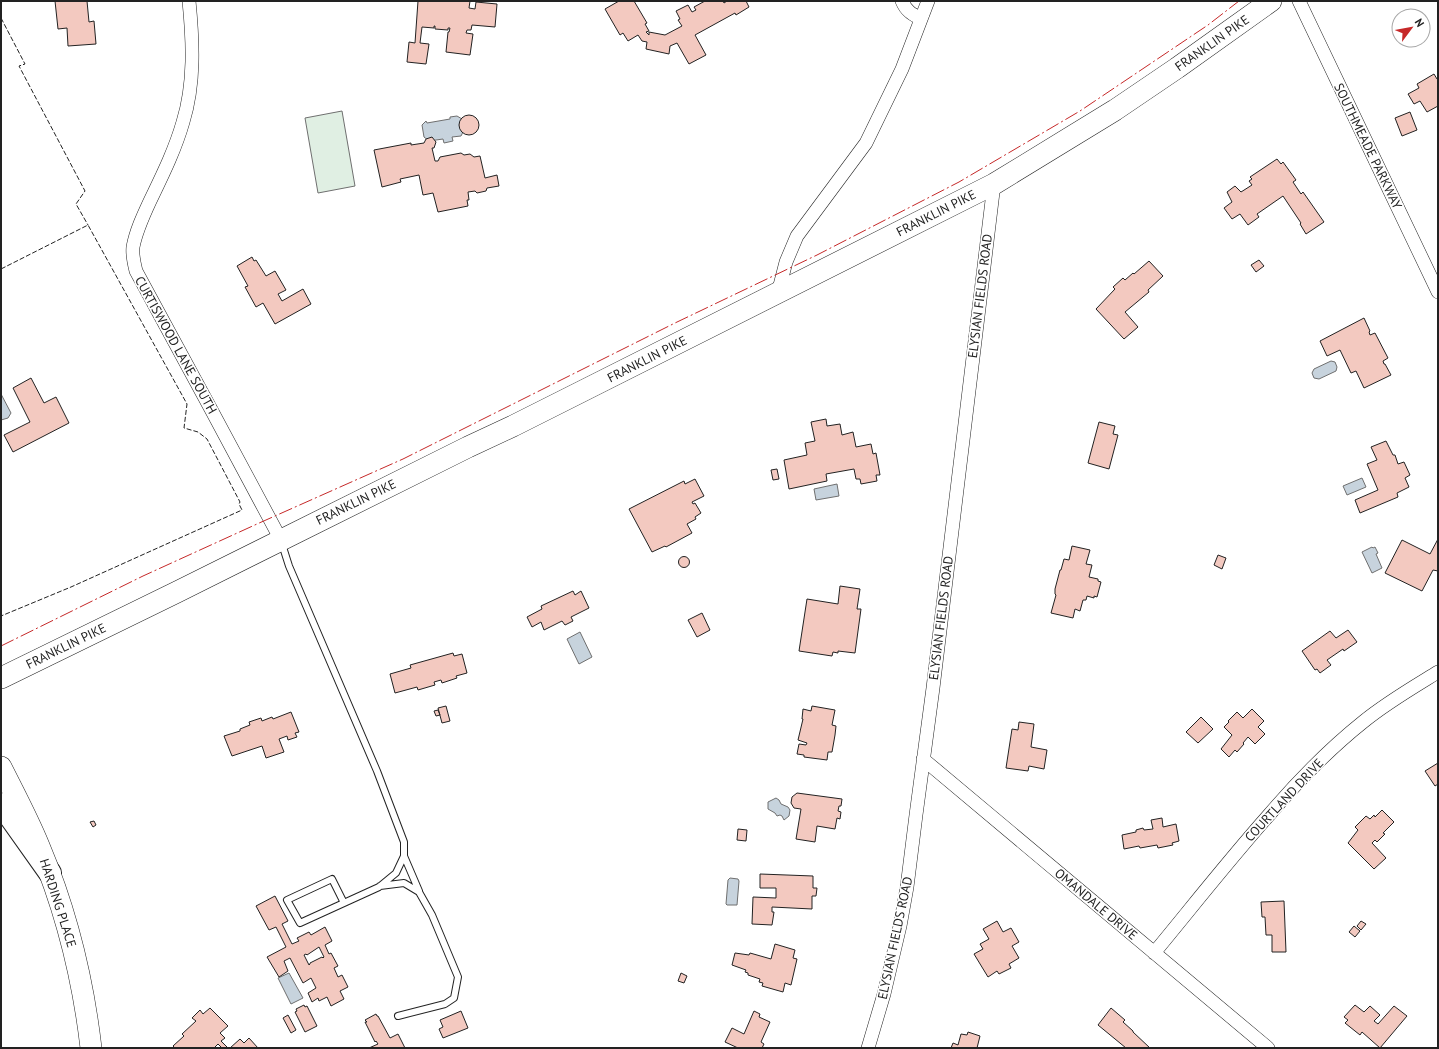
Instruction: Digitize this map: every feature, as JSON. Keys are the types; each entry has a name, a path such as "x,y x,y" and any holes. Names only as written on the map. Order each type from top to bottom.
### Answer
{"highway":[{"path":"1,804 50,872"}],"main road":[{"name":"FRANKLIN PIKE","path":"1,678 513,426 994,184 1111,112 1177,68 1271,1"},
{"name":"HARDING PLACE","path":"1,767 28,820 50,872 63,911 80,978 91,1048"}],"street":[{"name":"CURTISWOOD LANE SOUTH","path":"189,1 192,65 190,86 184,117 167,164 143,217 133,248 133,258 136,271 281,540"},
{"path":"902,1 904,7 910,13 921,19"},
{"path":"778,293 786,262 797,236 866,143 902,69 928,1"},
{"name":"SOUTHMEADE PARKWAY","path":"1299,1 1438,292"},
{"name":"ELYSIAN FIELDS ROAD","path":"868,1048 884,994 900,926 907,887 994,184"},
{"name":"COURTLAND DRIVE","path":"1154,953 1250,836 1328,752 1362,722 1438,672"},
{"name":"OMANDALE DRIVE","path":"923,759 1268,1048"}],"lane":[{"path":"281,540 289,566 377,771 404,842 404,856 419,892 432,915 458,977 454,998 445,1004 398,1016"},
{"path":"344,903 332,879 288,900 300,923 344,903 379,887 396,874 404,856"},
{"path":"379,887 404,883 419,892"}],"green space":[{"path":"342,111 355,186 318,193 305,118"}],"shaded area":[{"path":"457,116 462,119 464,130 461,136 452,137 453,141 444,143 443,139 429,141 424,137 422,125 426,121 427,123 450,119 450,117"},
{"path":"1331,361 1335,362 1337,367 1336,371 1319,379 1314,378 1312,373 1314,369"},
{"path":"1,394 11,413 8,418 1,420"},
{"path":"1362,478 1366,487 1347,495 1343,486"},
{"path":"837,484 839,496 816,500 814,489"},
{"path":"1375,547 1378,553 1376,554 1382,568 1372,573 1362,552"},
{"path":"580,632 592,657 579,664 567,639"},
{"path":"776,798 781,804 788,807 790,810 789,816 784,820 782,816 777,816 768,809 768,802"},
{"path":"730,878 738,879 739,881 737,905 726,904 728,880"},
{"path":"289,973 303,998 291,1004 278,978"}],"building":[{"path":"55,1 87,1 89,22 94,21 96,44 68,46 67,28 58,29"},
{"path":"418,1 470,1 469,8 475,9 476,2 497,4 495,27 472,25 471,30 467,30 466,33 473,34 470,55 446,52 448,32 450,28 448,28 448,30 435,29 435,26 434,28 422,27 420,43 429,44 426,64 407,62 409,42 415,43"},
{"path":"619,1 634,1 647,23 645,24 649,31 646,32 649,35 649,32 665,35 682,26 678,20 680,19 676,11 688,5 692,12 696,10 694,7 705,1 723,1 724,3 727,1 746,1 749,7 695,35 706,55 689,64 677,43 670,46 669,54 646,49 647,42 642,41 638,35 628,41 623,33 620,35 605,9"},
{"path":"1434,74 1438,79 1438,106 1427,112 1420,101 1414,104 1408,94 1419,88 1417,84"},
{"path":"1410,112 1417,130 1402,136 1395,118"},
{"path":"469,115 476,118 479,125 476,132 469,135 462,132 459,125 462,118"},
{"path":"432,137 436,142 434,148 432,148 435,161 438,161 440,157 461,153 464,155 470,154 474,157 480,156 485,178 497,175 499,186 487,188 486,191 477,193 475,191 468,192 468,206 438,212 433,193 423,195 419,175 400,179 401,182 382,187 374,150 411,143 411,145 424,143 426,139"},
{"path":"1277,159 1281,164 1283,162 1296,180 1293,182 1301,194 1303,192 1324,222 1306,234 1300,224 1301,223 1283,196 1257,214 1259,217 1248,225 1240,214 1232,219 1224,208 1232,202 1227,192 1235,186 1241,192 1252,185 1249,181 1252,179 1250,177"},
{"path":"252,257 254,261 256,260 266,276 275,271 286,290 278,294 282,301 303,289 311,304 275,324 263,303 256,307 245,287 248,286 237,266"},
{"path":"1259,260 1264,266 1256,272 1251,265"},
{"path":"1149,261 1163,276 1148,290 1149,292 1125,312 1138,327 1124,339 1096,309 1115,289 1113,287 1123,278 1125,280 1133,273 1134,274"},
{"path":"1364,318 1370,331 1370,335 1375,333 1388,358 1383,361 1391,375 1364,388 1356,371 1351,373 1340,350 1327,356 1320,341"},
{"path":"31,378 44,403 56,397 69,423 13,452 4,435 30,422 13,388"},
{"path":"826,419 827,426 840,424 842,435 853,432 856,447 871,444 873,454 876,453 880,475 876,475 877,481 861,484 860,479 856,479 854,469 826,474 827,481 789,489 784,460 807,455 805,443 815,441 811,422"},
{"path":"1099,422 1115,426 1113,434 1118,435 1109,469 1088,463"},
{"path":"1386,441 1393,455 1395,455 1398,464 1404,462 1410,475 1405,478 1409,487 1397,493 1398,497 1360,513 1355,500 1378,490 1367,464 1377,460 1371,447"},
{"path":"777,469 779,479 773,480 771,470"},
{"path":"695,479 704,496 692,502 693,504 695,503 701,513 695,517 696,519 687,524 692,533 666,547 665,546 652,552 629,509 684,481 685,484"},
{"path":"1438,539 1438,571 1433,570 1422,591 1385,573 1402,540 1430,554"},
{"path":"1072,546 1090,550 1086,564 1092,565 1089,577 1098,579 1098,581 1101,582 1097,597 1094,596 1094,598 1087,596 1086,600 1083,600 1080,611 1075,609 1073,618 1051,613 1056,595 1055,589 1060,570 1064,559 1069,560"},
{"path":"1218,555 1226,558 1222,569 1214,565"},
{"path":"682,557 686,557 688,558 688,566 682,567 679,564 679,560"},
{"path":"840,586 860,589 857,609 861,609 855,653 838,651 838,653 833,652 832,656 799,651 807,599 838,604"},
{"path":"573,591 575,595 581,591 589,608 571,617 573,621 565,625 562,621 544,630 541,622 532,627 527,617 542,609 541,606"},
{"path":"702,613 710,630 697,637 688,620"},
{"path":"1348,630 1357,642 1344,651 1343,649 1327,660 1331,665 1320,673 1317,669 1315,670 1302,651 1330,631 1336,638"},
{"path":"453,653 454,656 462,654 467,673 456,676 457,678 442,683 441,680 434,682 435,685 418,690 417,687 395,693 390,674 411,668 410,665"},
{"path":"446,706 450,721 442,723 438,708"},
{"path":"812,706 835,710 832,725 836,726 835,735 832,752 828,752 827,760 804,757 804,755 797,754 799,744 806,745 807,743 798,740 803,719 803,709 811,711"},
{"path":"1252,709 1264,721 1258,727 1265,734 1255,744 1248,737 1237,752 1235,750 1229,757 1221,749 1232,735 1224,727 1237,712 1243,718"},
{"path":"438,710 440,715 436,716 434,711"},
{"path":"291,712 299,732 295,733 297,737 288,740 287,736 279,739 284,752 266,758 262,746 232,756 224,736 240,731 240,729 250,725 249,722 261,718 262,721 272,717 273,719"},
{"path":"1201,717 1213,729 1198,743 1186,732"},
{"path":"1019,722 1034,724 1031,747 1047,750 1044,769 1029,766 1028,771 1006,768 1012,729 1018,730"},
{"path":"1438,763 1438,784 1435,786 1425,771"},
{"path":"797,793 842,799 841,806 839,806 838,811 841,812 840,819 837,818 835,829 817,826 815,842 796,839 801,809 794,808 791,803 792,797"},
{"path":"1382,810 1394,822 1383,833 1385,834 1377,842 1375,840 1372,843 1386,858 1374,869 1348,843 1358,830 1355,827 1366,816 1370,819 1374,815 1375,817"},
{"path":"1162,818 1163,827 1176,824 1179,841 1172,843 1173,845 1158,848 1157,845 1124,849 1122,835 1136,832 1136,830 1143,828 1144,830 1153,829 1151,820"},
{"path":"94,821 96,825 93,827 90,822"},
{"path":"738,829 747,830 746,841 737,840"},
{"path":"760,874 813,876 813,888 817,888 816,896 812,896 812,909 772,907 772,912 774,912 772,925 752,924 753,897 776,898 776,888 760,888"},
{"path":"275,896 288,921 282,924 292,944 299,941 297,938 309,932 311,935 325,927 332,941 325,945 329,954 331,953 338,966 334,968 338,977 342,975 348,987 340,991 344,999 331,1006 327,997 319,1001 318,998 312,1002 308,993 316,988 311,978 303,983 290,958 284,961 288,971 279,977 267,957 286,947 276,927 269,930 256,906","holes":["319,947 324,957 310,963 309,965 304,955 307,955"]},
{"path":"1284,901 1286,952 1272,952 1272,935 1266,935 1265,917 1262,917 1261,902"},
{"path":"997,921 1003,932 1011,928 1019,942 1012,946 1019,958 1009,964 1011,968 999,974 997,971 988,977 974,954 983,949 980,944 989,939 983,929"},
{"path":"1361,921 1366,924 1361,930 1357,926"},
{"path":"1354,926 1360,931 1355,937 1349,932"},
{"path":"775,944 795,950 793,958 797,959 791,985 785,983 783,992 762,986 763,983 759,982 760,979 748,975 748,973 745,972 746,970 732,965 735,953 749,955 750,953 771,959"},
{"path":"681,973 687,976 684,983 678,981"},
{"path":"304,1005 305,1007 307,1006 317,1026 305,1032 295,1012 297,1011 296,1009"},
{"path":"1355,1005 1364,1012 1370,1006 1380,1015 1374,1021 1378,1024 1394,1006 1407,1016 1380,1048 1362,1032 1360,1035 1345,1023 1348,1020 1344,1017"},
{"path":"210,1008 228,1026 220,1033 225,1038 221,1041 228,1048 222,1048 218,1044 214,1048 175,1048 173,1046 184,1036 182,1034 196,1021 192,1018 200,1010 203,1014"},
{"path":"1111,1008 1125,1020 1123,1022 1150,1048 1126,1048 1098,1025"},
{"path":"461,1011 468,1028 443,1038 439,1029 443,1027 440,1020"},
{"path":"754,1011 760,1014 759,1017 770,1022 761,1042 764,1044 762,1048 738,1048 725,1042 732,1028 744,1034"},
{"path":"376,1014 390,1038 398,1034 405,1048 369,1048 378,1044 376,1041 375,1042 365,1020"},
{"path":"288,1015 296,1030 291,1033 283,1018"},
{"path":"968,1032 980,1036 977,1048 951,1048 953,1043 958,1045 961,1034 967,1035"},
{"path":"249,1038 258,1048 230,1048 240,1039 244,1043"}],"fence":[{"path":"1,18 25,64 19,66 85,191 76,204 88,225"},
{"path":"1,269 88,225 187,404 184,428 198,432 207,439 240,502 239,504 242,510 71,587 1,616"}],"power":[{"path":"1,646 143,576 403,459 675,323 817,255 959,182 1080,111 1208,25 1239,1"}]}
